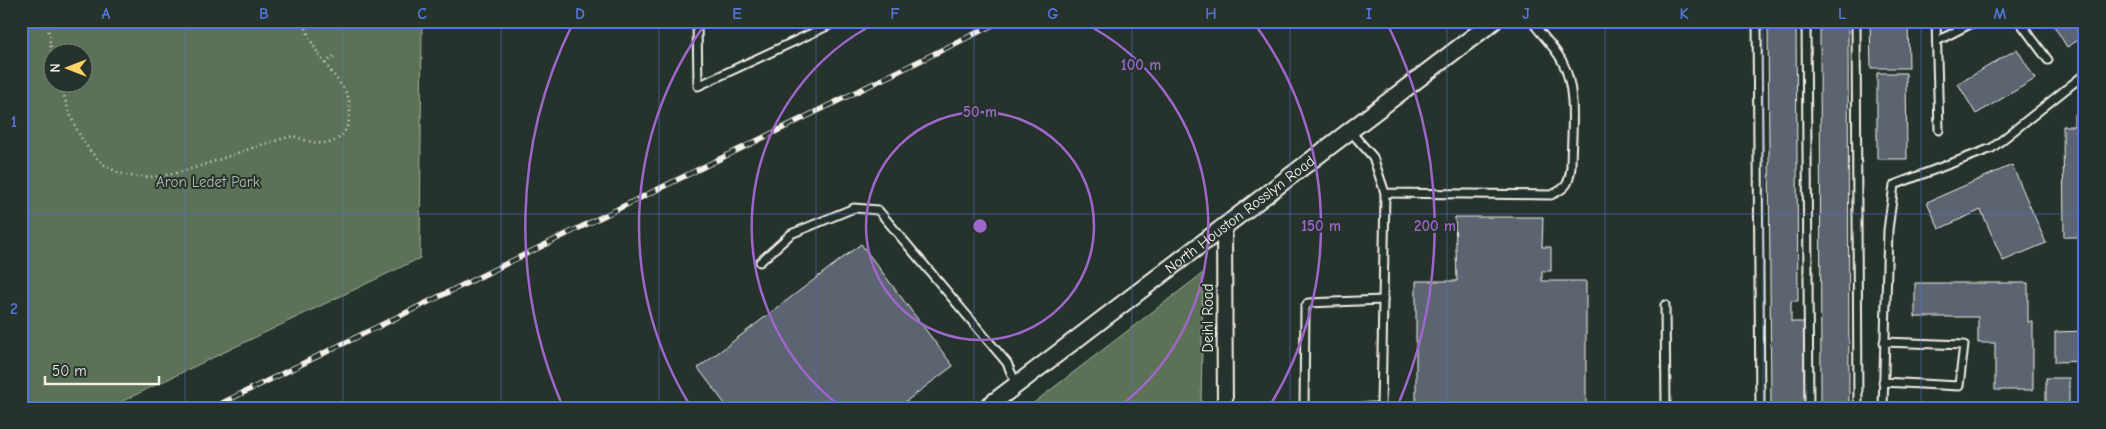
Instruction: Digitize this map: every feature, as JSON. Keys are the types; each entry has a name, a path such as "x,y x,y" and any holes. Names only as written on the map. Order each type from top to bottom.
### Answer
{"street":[{"name":"North Houston Rosslyn Road","path":"986,408 1154,278 1224,228 1494,21"},
{"name":"Deihl Road","path":"1224,228 1225,408"}],"lane":[{"path":"698,21 698,86 838,21"},
{"path":"1385,193 1552,195 1564,189 1570,178 1571,167 1569,76 1561,59 1532,21"},
{"path":"1757,21 1760,408"},
{"path":"1806,21 1809,408"},
{"path":"1856,21 1858,408"},
{"path":"1936,21 1939,130"},
{"path":"1937,41 1976,21"},
{"path":"2019,21 2048,60"},
{"path":"1883,408 1888,230 1894,185 1992,148 2085,74"},
{"path":"1329,408 1381,408 1385,193 1373,157 1350,131"},
{"path":"760,262 791,234 854,208 878,210 1006,363 1016,384"},
{"path":"1304,408 1305,308 1308,303 1383,300"},
{"path":"1666,305 1666,408"},
{"path":"1883,382 1959,386 1964,345 1884,342"}],"path":[{"path":"47,21 50,42"},
{"path":"64,92 79,135 93,156 104,167 136,177 153,178 179,173 293,136 308,142 336,141 343,135 348,124 348,96 324,63 304,21"},
{"path":"324,63 336,55"}],"green space":[{"name":"Aron Ledet Park","path":"21,21 422,21 420,258 108,408 21,408"},
{"path":"1203,273 1201,408 1027,408"}],"building":[{"path":"1768,21 1796,21 1798,301 1791,301 1791,322 1806,322 1806,408 1771,408"},
{"path":"1820,21 1848,21 1849,408 1821,408"},
{"path":"1870,21 1908,21 1909,68 1871,68"},
{"path":"2051,21 2085,21 2085,36 2067,47"},
{"path":"2017,49 2035,79 1976,114 1958,84"},
{"path":"1877,73 1906,73 1907,159 1877,159"},
{"path":"2085,114 2085,237 2064,237 2063,126 2074,126 2074,115"},
{"path":"2012,165 2046,243 2003,261 1981,210 1939,229 1927,202"},
{"path":"1455,217 1543,217 1542,247 1551,247 1551,271 1542,271 1542,281 1586,281 1586,408 1416,408 1416,281 1457,281"},
{"path":"861,244 953,366 897,408 728,408 698,368"},
{"path":"1915,283 2028,283 2028,322 2033,322 2033,390 1995,390 1995,343 1978,343 1978,317 1915,317"},
{"path":"2085,331 2085,361 2055,362 2055,332"},
{"path":"2046,378 2069,378 2069,408 2046,408"}],"railway":[{"path":"212,408 1001,21"}]}
